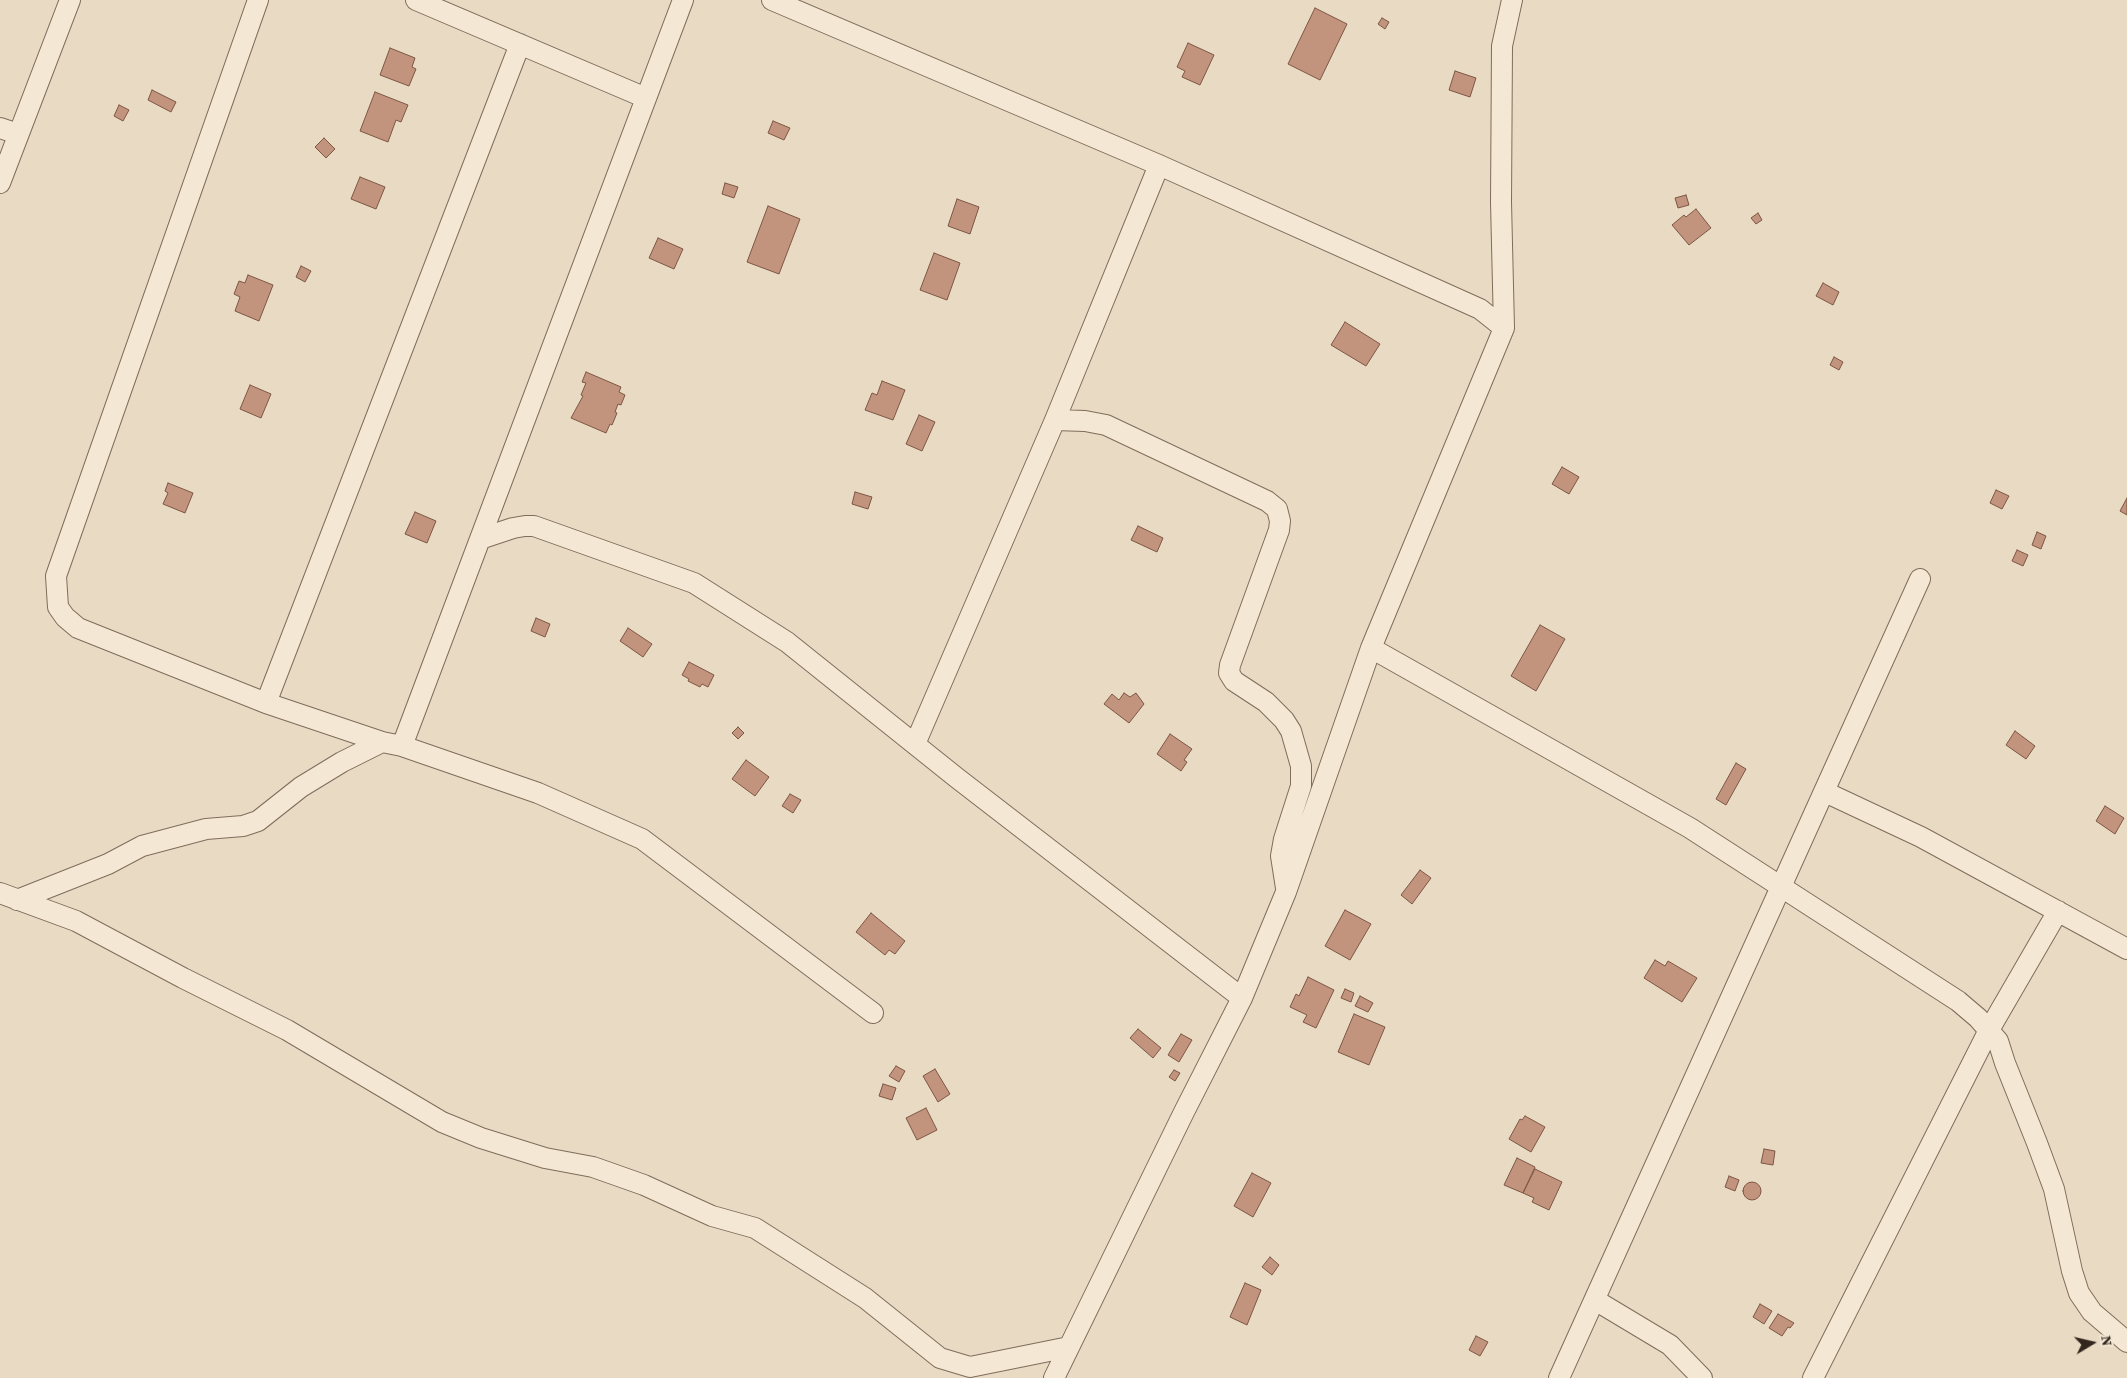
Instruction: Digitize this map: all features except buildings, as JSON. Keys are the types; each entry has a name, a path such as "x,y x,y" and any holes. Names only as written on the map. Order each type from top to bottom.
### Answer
{"street":[{"path":"0,184 9,131 70,0"},
{"path":"258,0 56,576 58,607 65,617 78,628 266,703 382,742 402,746 538,793 642,838 873,1012"},
{"path":"416,0 646,98"},
{"path":"402,746 683,0"},
{"path":"772,0 804,7 1480,309 1504,328"},
{"path":"1054,1378 1242,998 1286,892 1371,648 1504,328 1501,202 1502,46 1512,0"},
{"path":"266,703 520,44"},
{"path":"915,744 1055,420 1159,166"},
{"path":"1055,420 1085,421 1106,425 1268,501 1277,509 1280,520 1279,530 1230,665 1229,673 1234,681 1266,702 1284,720 1291,731 1301,766 1301,786 1284,839 1281,856 1286,892"},
{"path":"480,539 513,528 534,526 694,583 787,642 1242,998"},
{"path":"1559,1378 1920,579"},
{"path":"1371,648 1690,828 1958,1001 1998,1041 2054,1189 2072,1271 2079,1293 2092,1312 2127,1342"},
{"path":"8,896 108,864 142,846 206,829 243,826 258,821 301,787 342,762 382,742"},
{"path":"1825,792 1921,837 2127,950"},
{"path":"8,896 76,921 183,978 287,1030 442,1122 481,1138 527,1152 610,1173 644,1185 712,1216 755,1228 865,1298 940,1358 970,1366 1069,1347"},
{"path":"1813,1378 1988,1030 2058,911"},
{"path":"1594,1300 1670,1345 1702,1378"}]}
